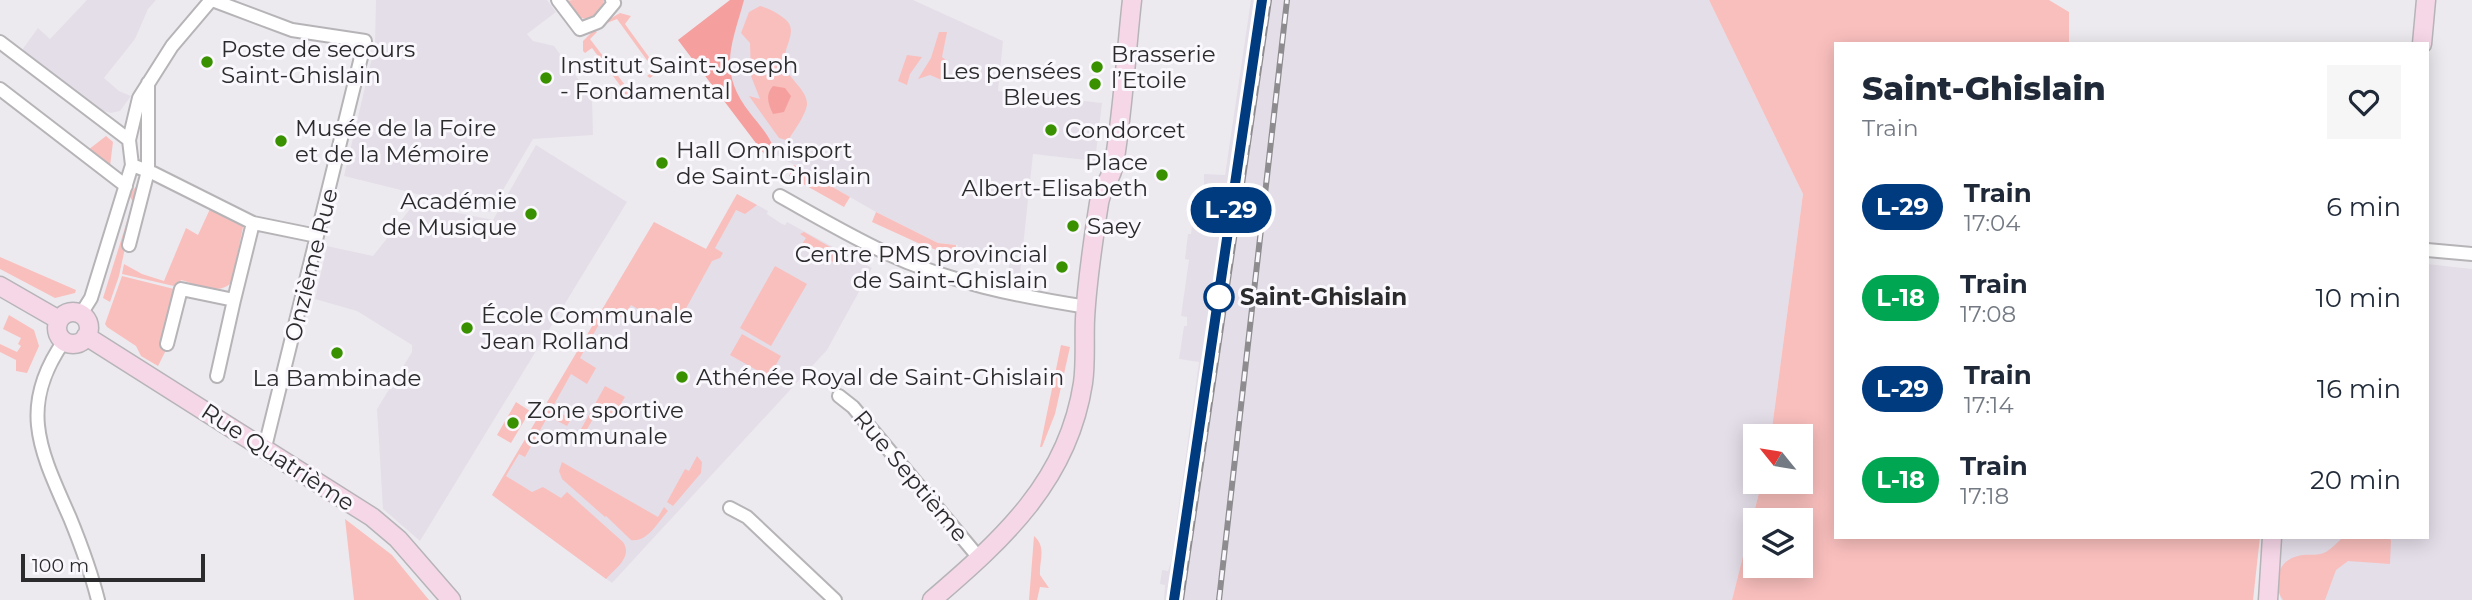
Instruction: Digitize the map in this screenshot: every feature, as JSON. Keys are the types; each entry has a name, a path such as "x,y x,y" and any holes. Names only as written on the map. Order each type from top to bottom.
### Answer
{"street":[{"name":"Onzième Rue","path":"211,0 292,30 365,41 265,447"},
{"path":"81,314 91,298 132,165 130,140 139,99 172,46 211,0"},
{"path":"558,0 580,29 598,22 613,1"},
{"path":"932,600 1003,536 1038,494 1063,449 1075,417 1083,384 1087,307 1099,203 1114,167 1132,0"},
{"path":"2422,42 2426,0"},
{"path":"0,42 130,140"},
{"path":"129,245 148,171 148,82"},
{"path":"0,89 126,186"},
{"path":"132,165 253,223 317,236"},
{"path":"780,196 854,237 934,272 1013,294 1087,307"},
{"path":"217,376 253,223"},
{"path":"2429,250 2472,254"},
{"path":"0,286 59,320"},
{"path":"167,344 180,289 234,300"},
{"path":"70,312 81,314 88,322 86,337 79,343 64,341 58,332 59,320 70,312"},
{"name":"Rue Quatrième","path":"86,337 265,447 372,517 398,539 451,600"},
{"path":"64,341 56,352 37,404 38,435 45,464 81,546 98,600"},
{"name":"Rue Septième","path":"839,396 853,407 980,559"},
{"path":"730,508 747,517 835,600"},
{"path":"2268,600 2272,539"}],"shaded area":[{"path":"87,0 156,0 148,9 135,39 104,78 119,91 131,96 120,111 103,111 22,50 38,28 50,39"},
{"path":"376,0 547,0 556,12 527,34 533,41 554,46 592,98 593,135 533,139 490,212 344,176 375,45"},
{"path":"604,0 603,8 597,16 582,18 575,14 566,1"},
{"path":"730,0 913,0 1003,41 998,91 1102,103 1095,161 1033,154 1020,275 1008,273 1010,261 957,255 958,245 938,243 876,212 775,154 768,159 678,40"},
{"path":"730,0 744,0 730,58 733,84 771,143 775,154 768,159 678,40"},
{"path":"1251,0 1709,0 1803,194 1773,424 1743,424 1743,494 1759,494 1755,508 1743,508 1743,556 1732,600 1164,600 1165,585 1160,584 1162,570 1168,571 1171,562 1199,362 1179,359 1184,326 1187,326 1187,317 1181,316 1189,260 1185,259 1188,234 1191,234 1196,194 1204,194 1204,174 1225,175"},
{"path":"1709,0 2049,0 2069,12 2069,42 1834,42 1834,539 2260,539 2253,600 1732,600 1743,556 1743,578 1813,578 1813,508 1755,508 1759,494 1813,494 1813,424 1773,424 1803,194"},
{"path":"760,6 788,22 791,32 785,63 806,99 807,105 802,118 786,140 779,138 749,96 760,99 751,76 750,43 741,33 749,12"},
{"path":"620,13 631,16 625,24 654,64 661,60 665,62 662,69 650,78 647,76 654,70 617,19 607,23"},
{"path":"594,30 597,32 590,39 628,89 638,86 624,97 615,96 622,88 592,48 585,53 583,51 583,41"},
{"path":"939,32 947,32 942,57 947,61 944,81 930,75 918,79 931,58"},
{"path":"907,55 922,57 910,74 907,85 898,81"},
{"path":"773,86 785,88 791,96 784,112 773,114 771,110 768,96"},
{"path":"106,136 113,142 110,166 88,150"},
{"name":"École Communale Jean Rolland","path":"536,145 627,202 420,541 383,509 377,409 412,352 412,345 357,311 315,299 327,246 373,256 414,204 493,220"},
{"path":"794,165 850,197 844,207 789,176"},
{"path":"139,183 119,276 110,302 103,298 133,202 129,195"},
{"name":"Athénée Royal de Saint-Ghislain","path":"737,194 768,211 767,214 782,224 787,222 872,268 827,350 612,583 492,495 654,222 706,249"},
{"path":"737,194 757,205 745,214 736,210 715,248 723,253 720,258 712,261 678,323 665,325 631,305 623,318 607,310 580,358 596,368 587,384 571,374 552,408 571,419 567,426 548,416 525,457 519,454 506,476 532,492 543,487 561,498 567,492 623,542 626,547 625,557 606,579 492,495 654,222 706,249"},
{"path":"210,209 243,227 232,281 228,286 215,289 181,280 178,287 122,274 124,264 142,274 164,281 186,228 198,235"},
{"path":"876,212 938,243 956,245 955,257 872,222"},
{"path":"804,232 839,252 833,262 802,244 806,238 800,234"},
{"path":"0,257 76,290 75,293 55,298 0,269"},
{"path":"2429,264 2472,269 2472,600 2281,600 2277,586 2281,539 2429,539"},
{"path":"775,266 807,284 771,346 740,328"},
{"path":"122,276 178,290 163,348 166,350 158,366 141,356 136,346 105,324"},
{"path":"9,315 34,330 39,346 27,373 16,371 16,360 0,352 0,344 17,352 21,346 18,344 21,338 3,329"},
{"path":"742,334 781,356 769,377 730,355"},
{"path":"1061,345 1070,347 1055,414 1040,447"},
{"path":"605,386 625,397 614,415 600,407 586,431 581,429"},
{"name":"Zone sportive communale","path":"516,402 530,411 511,443 497,435"},
{"path":"697,456 702,462 701,473 673,506 667,502 685,469 689,471"},
{"path":"562,462 658,517 664,507 668,511 647,535 631,540 562,479 559,471"},
{"path":"345,519 392,555 429,600 354,600"},
{"path":"1034,536 1041,549 1040,575 1049,588 1040,587 1037,600 1029,600"},
{"path":"2341,539 2390,539 2390,564 2348,561 2336,570 2325,600 2283,600 2277,587 2281,567 2291,558 2319,554 2333,547"}],"railway":[{"path":"1181,600 1269,0"},
{"path":"1219,600 1287,0"}],"train":[{"name":"L-29","path":"1174,600 1262,0"}],"place":[{"name":"Poste de secours Saint-Ghislain","path":"207,62"},
{"name":"Brasserie l’Etoile","path":"1097,67"},
{"name":"Institut Saint-Joseph - Fondamental","path":"546,78"},
{"name":"Les pensées Bleues","path":"1095,84"},
{"name":"Condorcet","path":"1051,130"},
{"name":"Musée de la Foire et de la Mémoire","path":"281,141"},
{"name":"Hall Omnisport de Saint-Ghislain","path":"662,163"},
{"name":"Place Albert-Elisabeth","path":"1162,175"},
{"name":"Académie de Musique","path":"531,214"},
{"name":"Saey","path":"1073,226"},
{"name":"Centre PMS provincial de Saint-Ghislain","path":"1062,267"},
{"name":"Saint-Ghislain","path":"1219,297"},
{"name":"École Communale Jean Rolland","path":"467,328"},
{"name":"La Bambinade","path":"337,353"},
{"name":"Athénée Royal de Saint-Ghislain","path":"682,377"},
{"name":"Zone sportive communale","path":"513,423"}]}
